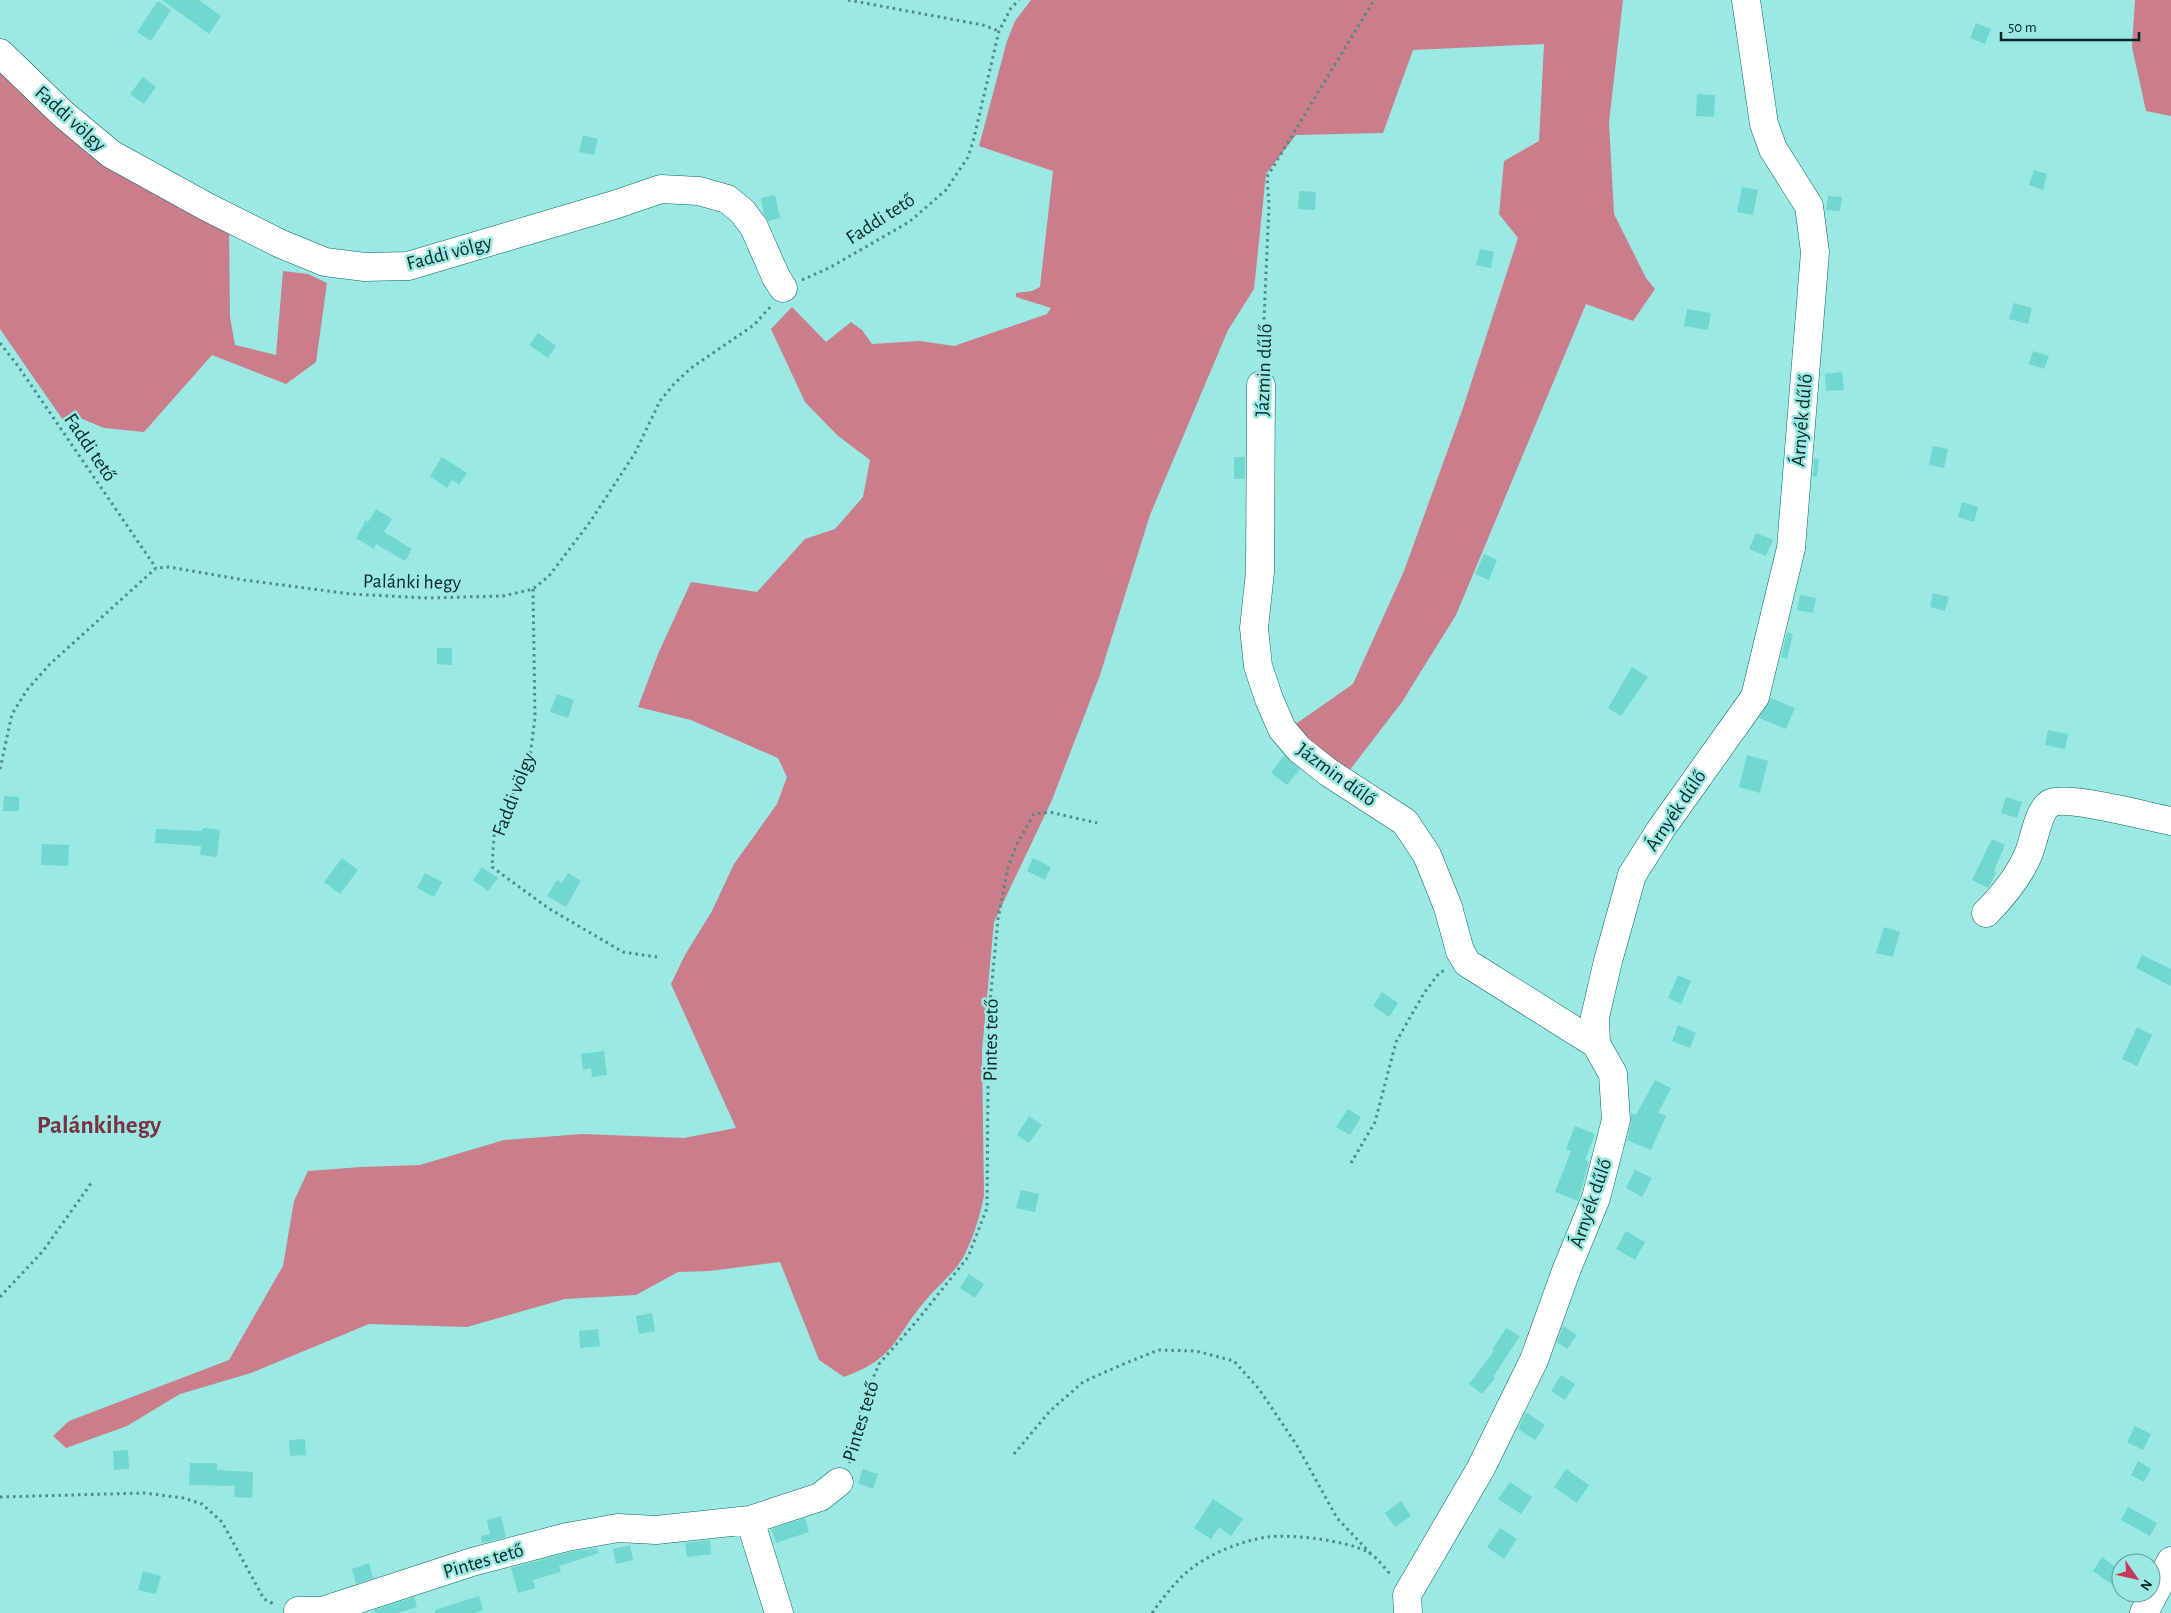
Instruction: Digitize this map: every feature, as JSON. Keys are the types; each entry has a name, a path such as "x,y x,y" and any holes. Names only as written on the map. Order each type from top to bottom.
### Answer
{"street":[{"name":"Árnyék dűlő","path":"1408,1604 1481,1468 1534,1360 1566,1271 1596,1198 1616,1120 1613,1074 1596,1044 1595,1017 1608,961 1632,875 1661,829 1755,697 1791,548 1815,252 1809,206 1773,148 1764,124 1746,0"},
{"name":"Faddi völgy","path":"0,53 64,114 111,154 207,207 281,244 325,262 365,267 408,266 614,205 661,189 699,191 727,199 742,210 754,227 776,278 783,288"},
{"name":"Jázmin dűlő","path":"1261,385 1260,572 1254,628 1258,666 1269,699 1282,729 1299,749 1328,772 1405,822 1426,855 1448,907 1460,952 1467,963"},
{"path":"1986,913 2002,897 2028,856 2044,810 2052,803 2070,801 2171,821"},
{"path":"1467,963 1596,1044"},
{"name":"Pintes tető","path":"298,1611 322,1611 472,1562 593,1532 618,1528 656,1530 750,1520 820,1498 839,1482"},
{"path":"750,1520 779,1613"},
{"path":"2144,1613 2171,1561"}],"path":[{"path":"848,0 982,25 999,31"},
{"name":"Faddi tető","path":"783,288 829,268 909,222 946,190 968,157 999,31 1011,8 1019,0"},
{"name":"Jázmin dűlő","path":"1261,385 1269,205 1267,177 1374,0"},
{"path":"533,590 549,576 590,522 636,453 660,401 691,368 754,324 769,310 783,288"},
{"name":"Faddi tető","path":"0,343 18,366 156,568"},
{"name":"Palánki hegy","path":"156,568 170,567 244,580 351,594 427,598 503,596 533,590"},
{"path":"0,769 12,714 27,690 50,665 156,568"},
{"name":"Faddi völgy","path":"533,590 535,718 530,756 494,836 492,867 548,908 623,952 657,958"},
{"name":"Pintes tető","path":"839,1482 854,1455 862,1406 878,1364 916,1322 968,1257 986,1208 988,1158 986,1034 998,919 1008,867 1017,844 1034,814 1050,812 1097,823"},
{"path":"1351,1163 1375,1122 1396,1042 1413,1010 1440,972 1467,963"},
{"path":"0,1298 44,1251 92,1182"},
{"path":"1014,1454 1050,1410 1083,1382 1119,1366 1158,1350 1196,1351 1234,1361 1259,1389 1296,1444 1337,1518 1370,1553 1408,1604"},
{"path":"0,1497 144,1493 183,1498 202,1504 222,1522 264,1599 282,1608 298,1611"},
{"path":"1152,1613 1175,1583 1198,1564 1223,1550 1267,1537 1315,1538 1350,1545 1370,1553"}],"shaded area":[{"path":"1031,0 1623,0 1609,122 1614,214 1646,278 1655,289 1633,321 1586,304 1456,615 1402,702 1349,771 1290,728 1353,684 1404,571 1463,408 1518,238 1499,214 1504,161 1539,141 1544,44 1413,50 1383,133 1296,135 1266,174 1254,289 1228,330 1150,515 1100,675 1052,800 994,922 982,1051 984,1196 976,1225 961,1261 925,1301 884,1355 874,1363 844,1377 819,1360 780,1262 710,1271 678,1272 636,1295 565,1299 467,1327 369,1324 251,1373 180,1394 127,1426 66,1448 53,1436 69,1421 229,1360 283,1266 294,1201 308,1171 420,1165 504,1140 582,1134 684,1138 736,1128 671,984 685,955 712,911 734,864 777,804 787,777 778,758 691,720 638,707 658,654 691,582 757,592 805,539 835,529 863,497 870,460 837,435 805,402 771,329 792,307 826,342 851,322 862,330 872,344 920,341 954,346 1047,314 1051,308 1016,297 1016,293 1032,291 1040,287 1053,171 979,146 1007,41 1015,21"},
{"path":"2135,0 2171,0 2171,116 2146,111 2132,47"},
{"path":"0,60 229,228 230,317 235,345 276,355 283,271 308,274 327,283 316,362 286,384 212,355 144,432 104,428 80,418 65,423 0,329"}],"building":[{"path":"162,0 199,0 221,16 209,34"},
{"path":"158,1 171,10 151,41 137,32"},
{"path":"1976,23 1991,29 1985,44 1970,38"},
{"path":"143,77 156,87 144,104 130,94"},
{"path":"1697,94 1715,95 1714,117 1696,116"},
{"path":"583,135 598,139 594,155 579,152"},
{"path":"2034,170 2047,174 2043,190 2029,185"},
{"path":"1742,187 1758,190 1753,215 1737,212"},
{"path":"1299,191 1316,192 1315,210 1298,209"},
{"path":"775,195 780,218 768,221 764,215 761,198"},
{"path":"1828,196 1842,197 1840,211 1826,210"},
{"path":"1480,249 1494,252 1491,268 1476,265"},
{"path":"2014,303 2032,308 2028,324 2009,319"},
{"path":"1687,309 1711,313 1708,330 1684,326"},
{"path":"538,333 556,346 548,358 529,345"},
{"path":"2033,351 2049,356 2044,369 2029,364"},
{"path":"1842,372 1844,390 1826,391 1825,374"},
{"path":"1933,446 1948,449 1944,468 1929,465"},
{"path":"442,457 467,473 459,485 452,480 447,488 430,476"},
{"path":"1234,457 1245,457 1245,479 1234,479"},
{"path":"1814,458 1819,459 1817,477 1813,476"},
{"path":"1962,502 1978,507 1974,522 1958,517"},
{"path":"376,509 392,519 384,532 412,549 405,561 376,544 374,549 356,538 366,520 368,522"},
{"path":"1756,533 1773,540 1766,556 1749,549"},
{"path":"1484,554 1497,560 1489,580 1475,574"},
{"path":"1933,593 1949,597 1945,611 1930,607"},
{"path":"1800,595 1816,598 1813,613 1797,610"},
{"path":"1787,632 1793,634 1787,659 1781,657"},
{"path":"437,648 452,648 452,665 437,664"},
{"path":"1632,667 1648,677 1621,716 1608,708"},
{"path":"557,694 574,700 568,718 550,712"},
{"path":"1771,698 1795,708 1786,729 1759,718"},
{"path":"2048,730 2068,734 2065,749 2045,745"},
{"path":"1284,755 1300,769 1287,785 1271,773"},
{"path":"1747,755 1768,761 1760,793 1739,787"},
{"path":"4,796 19,797 19,811 3,811"},
{"path":"2006,797 2022,802 2017,818 2001,813"},
{"path":"203,828 220,830 217,857 200,855 201,846 155,843 156,829 202,831"},
{"path":"1992,839 2005,845 1994,871 1996,873 1988,888 1972,880"},
{"path":"42,844 69,845 68,866 41,865"},
{"path":"342,858 358,870 340,894 324,882"},
{"path":"1033,858 1051,867 1045,880 1027,871"},
{"path":"482,867 498,878 488,891 473,880"},
{"path":"425,873 442,882 434,897 417,888"},
{"path":"568,873 581,881 566,907 547,896 557,880 562,883"},
{"path":"1884,927 1900,932 1893,957 1876,953"},
{"path":"2142,955 2171,969 2171,986 2136,968"},
{"path":"1678,975 1691,981 1681,1004 1668,998"},
{"path":"1382,992 1398,1003 1389,1017 1373,1006"},
{"path":"1678,1025 1696,1033 1690,1048 1672,1041"},
{"path":"2137,1027 2152,1035 2137,1066 2122,1059"},
{"path":"604,1051 607,1075 592,1077 591,1068 583,1070 581,1054"},
{"path":"1655,1080 1671,1088 1658,1113 1666,1116 1651,1150 1627,1140 1631,1124 1631,1113 1636,1115"},
{"path":"1348,1109 1361,1117 1350,1135 1336,1127"},
{"path":"1029,1116 1042,1125 1029,1143 1017,1135"},
{"path":"1575,1126 1595,1134 1585,1160 1589,1162 1578,1201 1555,1192 1571,1151 1566,1149"},
{"path":"1635,1170 1652,1178 1642,1197 1626,1188"},
{"path":"1021,1190 1039,1194 1035,1212 1016,1208"},
{"path":"1626,1231 1645,1242 1635,1260 1616,1249"},
{"path":"969,1274 984,1284 975,1298 960,1288"},
{"path":"652,1313 655,1331 639,1334 636,1316"},
{"path":"1563,1326 1577,1335 1567,1349 1557,1342"},
{"path":"1506,1328 1520,1336 1493,1377 1495,1378 1482,1394 1469,1384 1494,1351 1492,1350"},
{"path":"598,1329 600,1346 580,1348 579,1331"},
{"path":"1561,1375 1575,1384 1565,1400 1551,1391"},
{"path":"1526,1412 1545,1425 1535,1440 1518,1429"},
{"path":"2135,1426 2151,1434 2143,1450 2127,1442"},
{"path":"305,1439 306,1455 290,1456 289,1440"},
{"path":"128,1450 129,1469 114,1470 113,1451"},
{"path":"2138,1461 2151,1469 2144,1482 2131,1475"},
{"path":"190,1463 217,1463 217,1470 253,1472 252,1498 234,1497 235,1486 189,1485"},
{"path":"863,1469 878,1474 873,1489 858,1483"},
{"path":"1566,1469 1589,1485 1577,1503 1554,1487"},
{"path":"1510,1482 1532,1497 1521,1514 1498,1499"},
{"path":"1213,1499 1243,1519 1231,1536 1219,1527 1211,1539 1194,1528"},
{"path":"1401,1501 1411,1516 1395,1527 1385,1513"},
{"path":"2128,1507 2157,1523 2150,1536 2121,1520"},
{"path":"501,1516 506,1537 482,1543 481,1536 490,1534 487,1520"},
{"path":"805,1518 809,1532 776,1543 771,1529"},
{"path":"1500,1528 1517,1539 1504,1559 1487,1547"},
{"path":"710,1540 711,1554 687,1557 685,1543"},
{"path":"630,1545 633,1560 616,1564 613,1549"},
{"path":"597,1548 599,1553 559,1566 561,1572 533,1580 535,1588 518,1593 511,1568 570,1552"},
{"path":"2102,1557 2111,1564 2111,1584 2093,1571"},
{"path":"369,1563 373,1578 356,1584 352,1569"},
{"path":"143,1571 161,1576 156,1594 138,1590"},
{"path":"479,1596 483,1610 474,1613 435,1613 435,1610"},
{"path":"414,1597 417,1607 398,1613 375,1613 374,1610"}],"district":[{"name":"Palánkihegy","path":"99,1124"}]}
